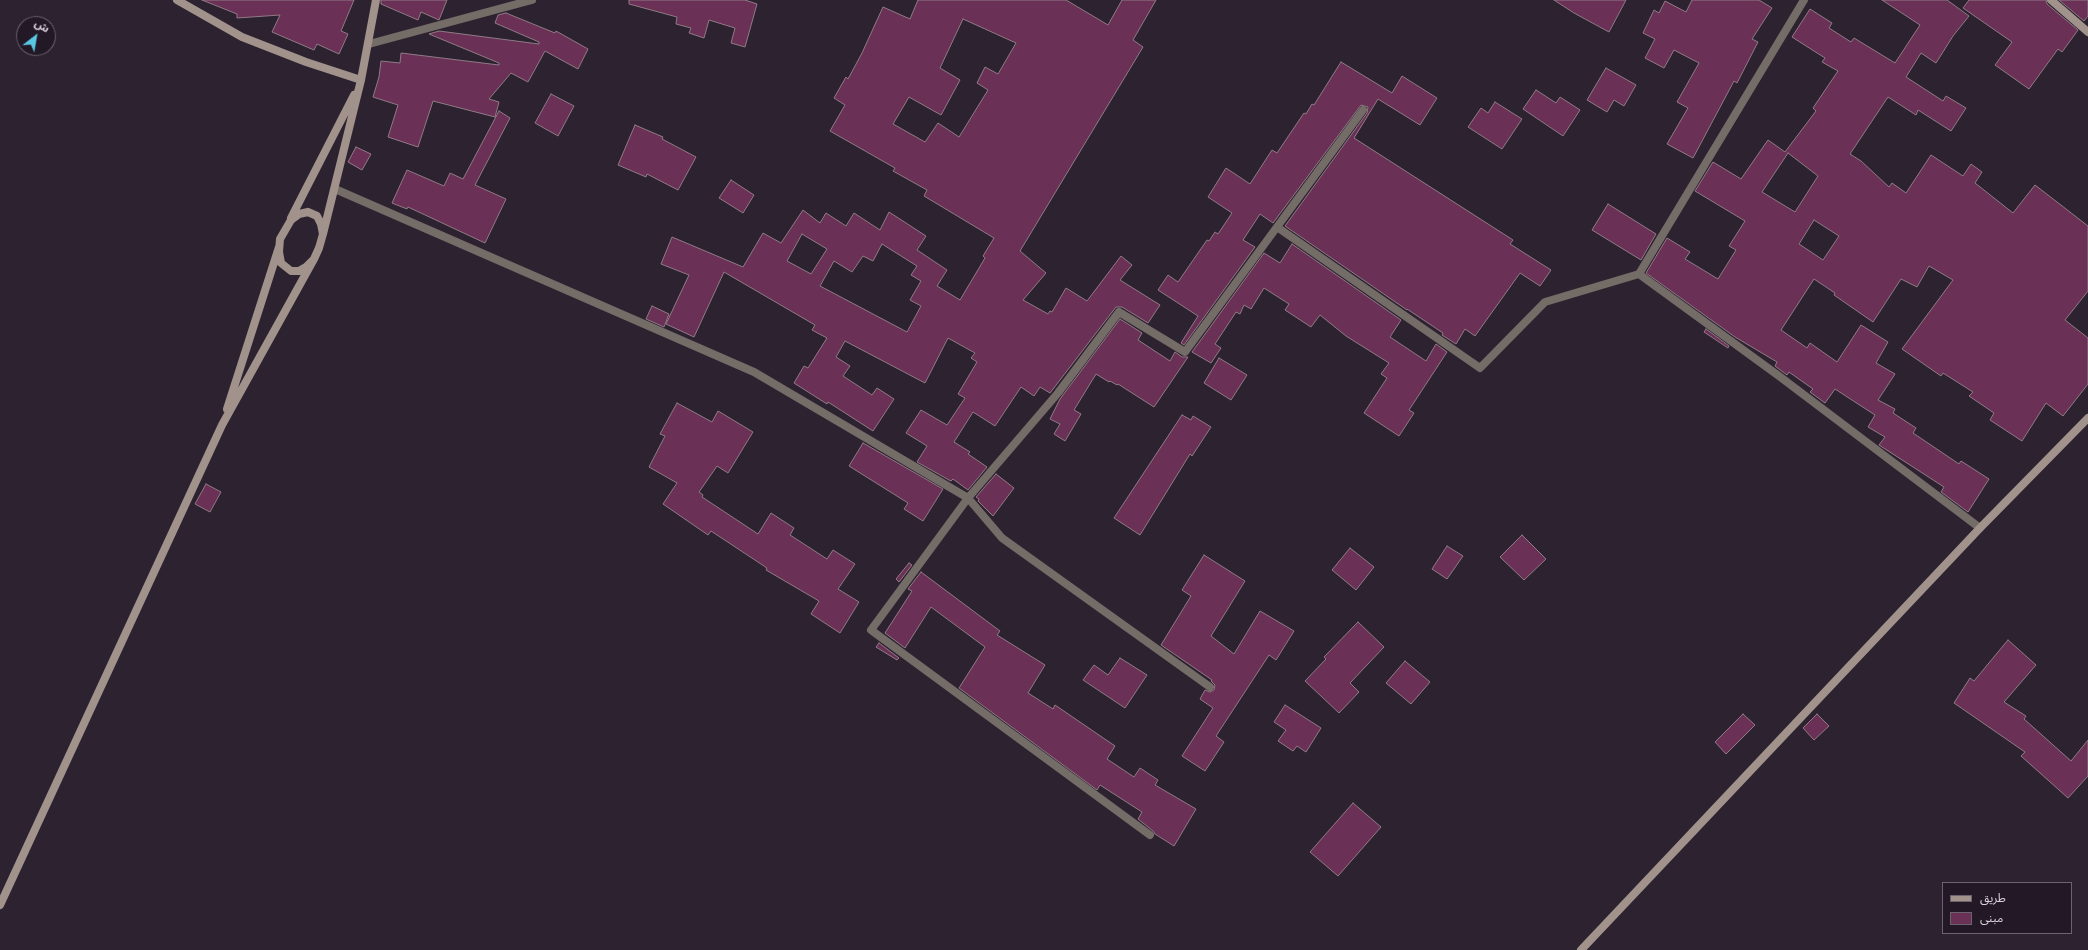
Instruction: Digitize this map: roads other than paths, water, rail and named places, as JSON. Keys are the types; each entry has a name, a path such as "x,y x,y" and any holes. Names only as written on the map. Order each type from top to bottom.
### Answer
{"main road":[{"path":"178,0 242,37 306,62 362,80"},
{"path":"0,905 222,425 320,248 322,234 335,190 362,80 376,0"},
{"path":"2051,0 2088,32"},
{"path":"222,425 279,247 283,230 291,220 362,80"},
{"path":"291,220 299,214 308,212 313,214 320,220 322,234"},
{"path":"279,247 281,263 290,271 299,270 306,267 314,259"},
{"path":"1581,950 1980,528 2088,418"}],"street":[{"path":"369,44 532,0"},
{"path":"1277,227 1480,368 1545,302 1639,274 1804,0"},
{"path":"1150,835 871,630 968,498 1058,393 1119,312 1185,352 1363,110"},
{"path":"335,190 754,372 968,498 1002,538 1210,688"},
{"path":"1639,274 1779,376 1980,528"}]}
